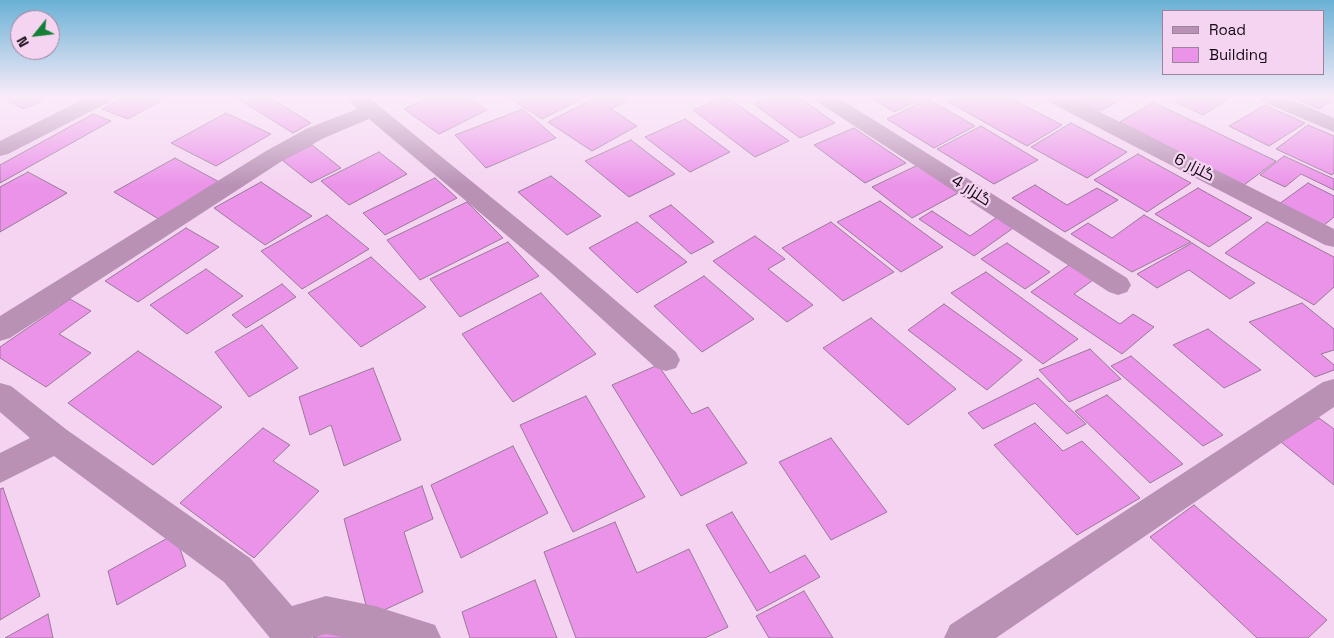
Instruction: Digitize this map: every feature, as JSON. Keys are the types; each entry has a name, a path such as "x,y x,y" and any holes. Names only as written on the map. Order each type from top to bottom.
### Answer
{"street":[{"path":"0,148 43,127"},
{"path":"0,330 274,156 326,127"},
{"path":"392,127 558,265 666,360"},
{"name":"گلزار 4","path":"870,127 1118,285"},
{"name":"گلزار 6","path":"1113,127 1334,239"},
{"path":"962,638 1334,391"},
{"path":"0,395 56,440 237,570 276,633 326,615 375,625 422,638"},
{"path":"0,469 56,440"}],"building":[{"path":"70,127 101,127 0,183 0,165"},
{"path":"201,127 256,127 271,134 216,166 171,143"},
{"path":"283,127 304,127 293,133"},
{"path":"429,127 453,127 439,134"},
{"path":"477,127 543,127 556,138 486,168 455,135"},
{"path":"555,127 636,127 592,151"},
{"path":"668,127 696,127 730,152 690,172 645,137"},
{"path":"715,127 769,127 789,141 755,157"},
{"path":"785,127 826,127 800,138"},
{"path":"900,127 974,127 934,148"},
{"path":"982,127 1038,160 994,184 937,149"},
{"path":"993,127 1059,127 1027,146"},
{"path":"1065,127 1078,127 1127,152 1087,178 1031,147"},
{"path":"1129,127 1205,127 1276,161 1244,185"},
{"path":"1231,127 1299,127 1269,146"},
{"path":"1306,127 1312,127 1334,136 1334,173 1332,175 1276,149"},
{"path":"854,128 906,163 865,183 814,145"},
{"path":"631,140 675,174 629,197 585,161"},
{"path":"312,145 341,168 311,183 282,160"},
{"path":"379,152 407,174 349,205 321,181"},
{"path":"1138,154 1191,183 1147,212 1094,180"},
{"path":"1284,156 1334,179 1334,190 1301,174 1285,187 1260,175"},
{"path":"175,158 223,184 162,221 114,192"},
{"path":"920,164 960,192 912,218 872,187"},
{"path":"28,172 67,193 0,232 0,187"},
{"path":"551,176 601,216 567,235 518,192"},
{"path":"435,178 457,198 385,235 363,213"},
{"path":"261,182 312,216 265,245 214,208"},
{"path":"1308,183 1334,196 1334,217 1323,226 1279,204"},
{"path":"1035,185 1067,205 1097,188 1118,200 1065,232 1012,198"},
{"path":"1198,188 1252,218 1209,247 1155,214"},
{"path":"880,201 943,247 901,272 837,222"},
{"path":"467,202 503,238 420,280 387,240"},
{"path":"671,205 714,242 691,254 649,216"},
{"path":"932,211 970,236 1000,215 1016,226 974,256 919,219"},
{"path":"327,215 369,249 302,289 261,251"},
{"path":"1144,215 1191,242 1132,272 1071,234 1088,223 1112,238"},
{"path":"637,222 687,262 637,293 589,248"},
{"path":"831,222 894,272 843,301 782,248"},
{"path":"1267,222 1334,257 1334,287 1314,305 1225,253"},
{"path":"186,228 219,247 138,302 105,281"},
{"path":"755,236 785,259 768,269 813,305 787,322 713,261"},
{"path":"508,242 539,276 460,317 430,279"},
{"path":"1007,243 1050,272 1025,289 981,259"},
{"path":"1192,243 1255,283 1230,299 1189,270 1157,288 1137,274"},
{"path":"371,257 426,307 361,347 308,293"},
{"path":"1069,265 1093,280 1074,294 1120,324 1133,314 1154,327 1122,354 1031,292"},
{"path":"206,269 243,296 187,334 150,305"},
{"path":"986,272 1078,339 1043,364 951,293"},
{"path":"704,276 754,319 702,352 654,306"},
{"path":"282,284 296,297 246,328 232,315"},
{"path":"541,293 596,354 513,402 462,334"},
{"path":"70,299 91,311 59,334 91,353 46,387 0,358 0,347"},
{"path":"1302,303 1334,329 1334,350 1321,354 1334,365 1334,370 1315,377 1249,322"},
{"path":"944,304 1022,360 987,390 908,330"},
{"path":"871,318 956,389 908,425 823,348"},
{"path":"262,325 298,368 249,397 215,352"},
{"path":"1208,329 1261,370 1224,388 1173,345"},
{"path":"1090,349 1121,379 1069,402 1039,370"},
{"path":"138,351 222,407 153,465 68,403"},
{"path":"1131,356 1223,435 1203,446 1111,366"},
{"path":"658,365 692,414 708,407 747,463 681,496 612,385"},
{"path":"373,368 401,440 344,466 331,425 310,435 299,397"},
{"path":"1038,378 1086,424 1067,434 1035,403 983,429 968,413"},
{"path":"1107,395 1183,464 1150,483 1075,411"},
{"path":"586,396 645,497 573,532 520,425"},
{"path":"1319,418 1334,429 1334,485 1281,442"},
{"path":"1035,423 1063,451 1082,441 1140,498 1077,535 994,445"},
{"path":"263,428 290,445 273,461 319,491 254,558 180,503"},
{"path":"831,438 887,512 831,540 779,462"},
{"path":"513,446 548,513 461,558 431,485"},
{"path":"422,486 433,519 404,532 423,592 369,617 344,519"},
{"path":"3,488 40,596 0,620 0,489"},
{"path":"1194,505 1327,620 1308,638 1257,638 1150,537"},
{"path":"732,512 770,573 805,555 820,577 757,611 706,525"},
{"path":"615,522 637,573 689,549 728,627 705,638 576,638 544,552"},
{"path":"175,534 186,566 117,605 108,571"},
{"path":"535,580 557,638 470,638 462,612"},
{"path":"804,591 833,638 769,638 756,616"},
{"path":"48,614 53,638 5,638"},
{"path":"347,621 351,638 313,638"}]}
